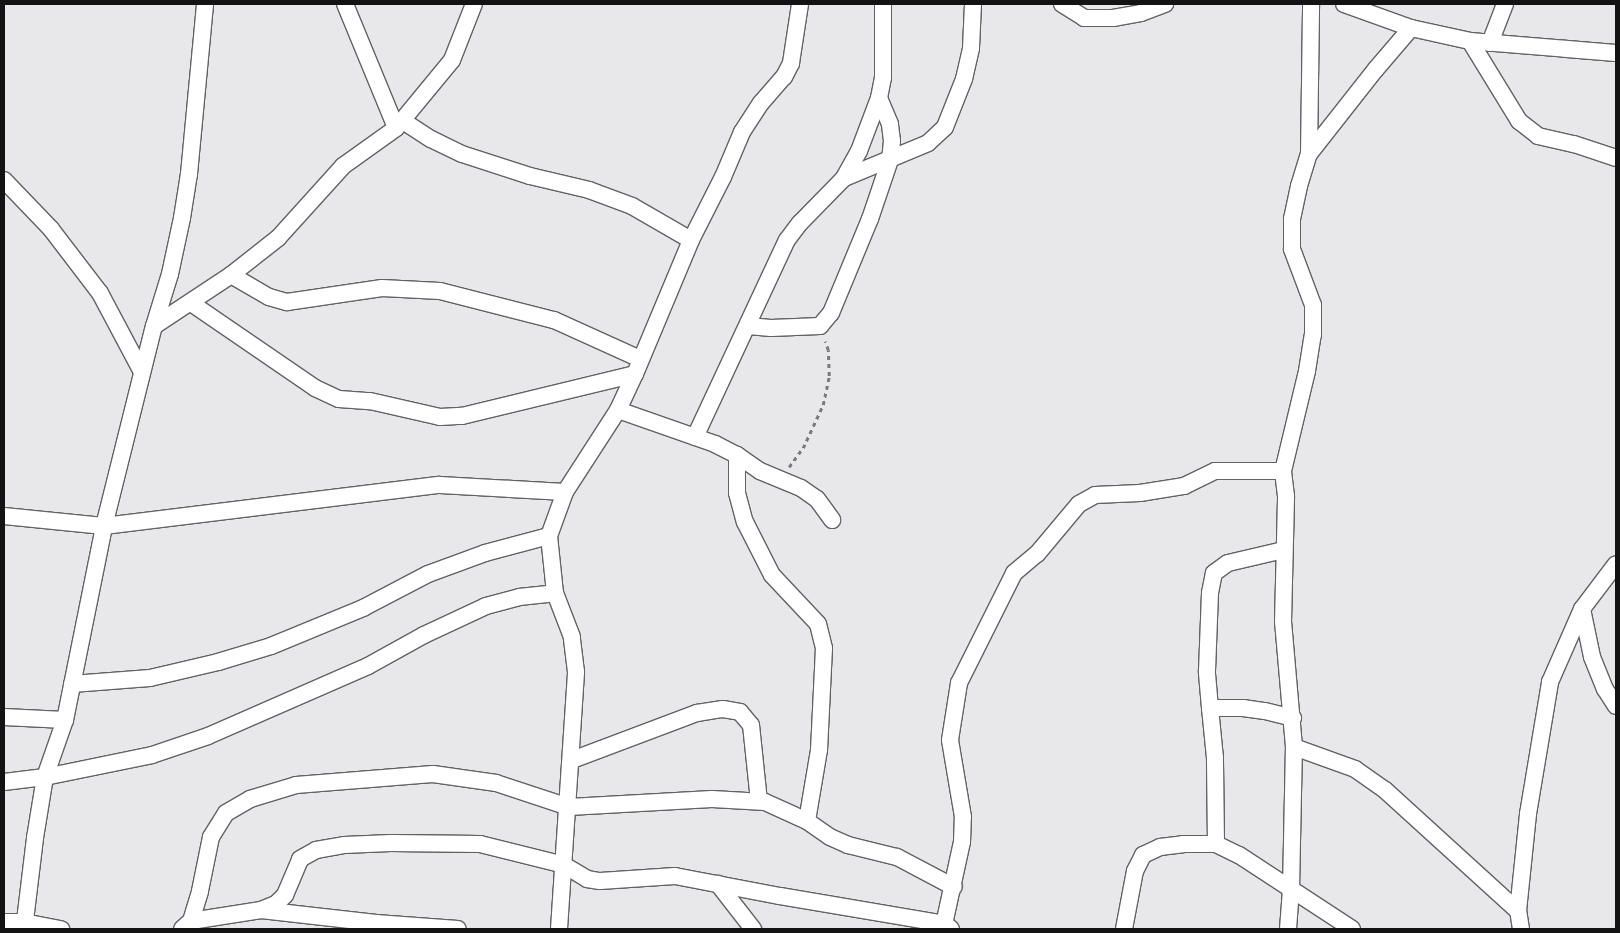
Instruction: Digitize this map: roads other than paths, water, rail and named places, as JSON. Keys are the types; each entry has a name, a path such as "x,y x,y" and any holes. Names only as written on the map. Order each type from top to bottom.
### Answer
{"street":[{"path":"24,926 45,777 65,720 104,526 154,326 170,274 182,218 189,174 206,4"},
{"path":"345,4 400,124 462,154 530,176 589,190 632,206 691,240"},
{"path":"154,326 232,275 278,238 343,166 400,124 452,60 474,4"},
{"path":"558,929 569,807 576,672 572,637 555,593 549,536 565,492 618,410 691,240 723,177 742,132 761,103 784,77 791,63 800,4"},
{"path":"696,437 787,240 800,223 844,178 859,151 879,98 883,78 883,4"},
{"path":"844,178 928,143 945,127 955,108 966,72 971,48 973,4"},
{"path":"1062,4 1084,18 1113,18 1141,13 1165,4"},
{"path":"1288,929 1291,889 1294,747 1293,718 1283,622 1286,496 1283,471 1313,335 1313,305 1292,249 1292,218 1309,154 1311,4"},
{"path":"1344,4 1411,28 1470,41 1616,53"},
{"path":"1490,43 1505,4"},
{"path":"1309,154 1411,28"},
{"path":"1470,41 1519,121 1538,136 1574,144 1616,158"},
{"path":"748,326 771,328 820,326 831,313 870,219 890,160 892,141 890,124 879,98"},
{"path":"4,180 51,229 100,293 142,372"},
{"path":"232,275 269,297 287,302 382,288 440,291 554,320 638,366"},
{"path":"191,303 315,388 339,399 370,401 440,416 462,416 638,366"},
{"path":"618,410 696,437 738,455 760,471 779,481 801,488 817,499 832,520"},
{"path":"738,455 737,493 745,522 772,575 818,624 824,648 819,750 807,821"},
{"path":"186,925 261,910 276,904 285,895 300,859 316,850 344,845 480,844 564,865 587,879 600,881 675,876 946,927 962,842 963,817 950,740 959,683 1014,573 1037,554 1079,504 1095,494 1140,493 1184,486 1214,472 1283,471"},
{"path":"4,516 104,526 440,485 565,492"},
{"path":"72,684 150,678 218,662 271,646 363,608 428,574 485,554 549,536"},
{"path":"1216,844 1215,758 1207,671 1209,603 1214,573 1228,563 1284,550"},
{"path":"1521,929 1518,911 1528,814 1550,682 1582,609 1616,564"},
{"path":"4,782 45,777 152,755 208,736 368,666 424,635 486,606 519,597 555,593"},
{"path":"1582,609 1592,657 1605,689 1616,706"},
{"path":"1210,708 1243,708 1293,718"},
{"path":"572,760 697,713 723,710 740,712 751,725 759,801"},
{"path":"4,717 65,720"},
{"path":"1294,747 1355,769 1385,790 1518,911"},
{"path":"186,925 200,891 211,837 226,813 250,799 296,785 433,774 496,783 569,807 712,799 759,801 807,821 830,837 848,845 897,856 954,887"},
{"path":"1124,929 1135,871 1143,855 1160,847 1183,844 1216,844 1239,855 1352,929"},
{"path":"718,884 753,929"},
{"path":"261,910 458,929"},
{"path":"4,922 24,926 61,929"}]}
